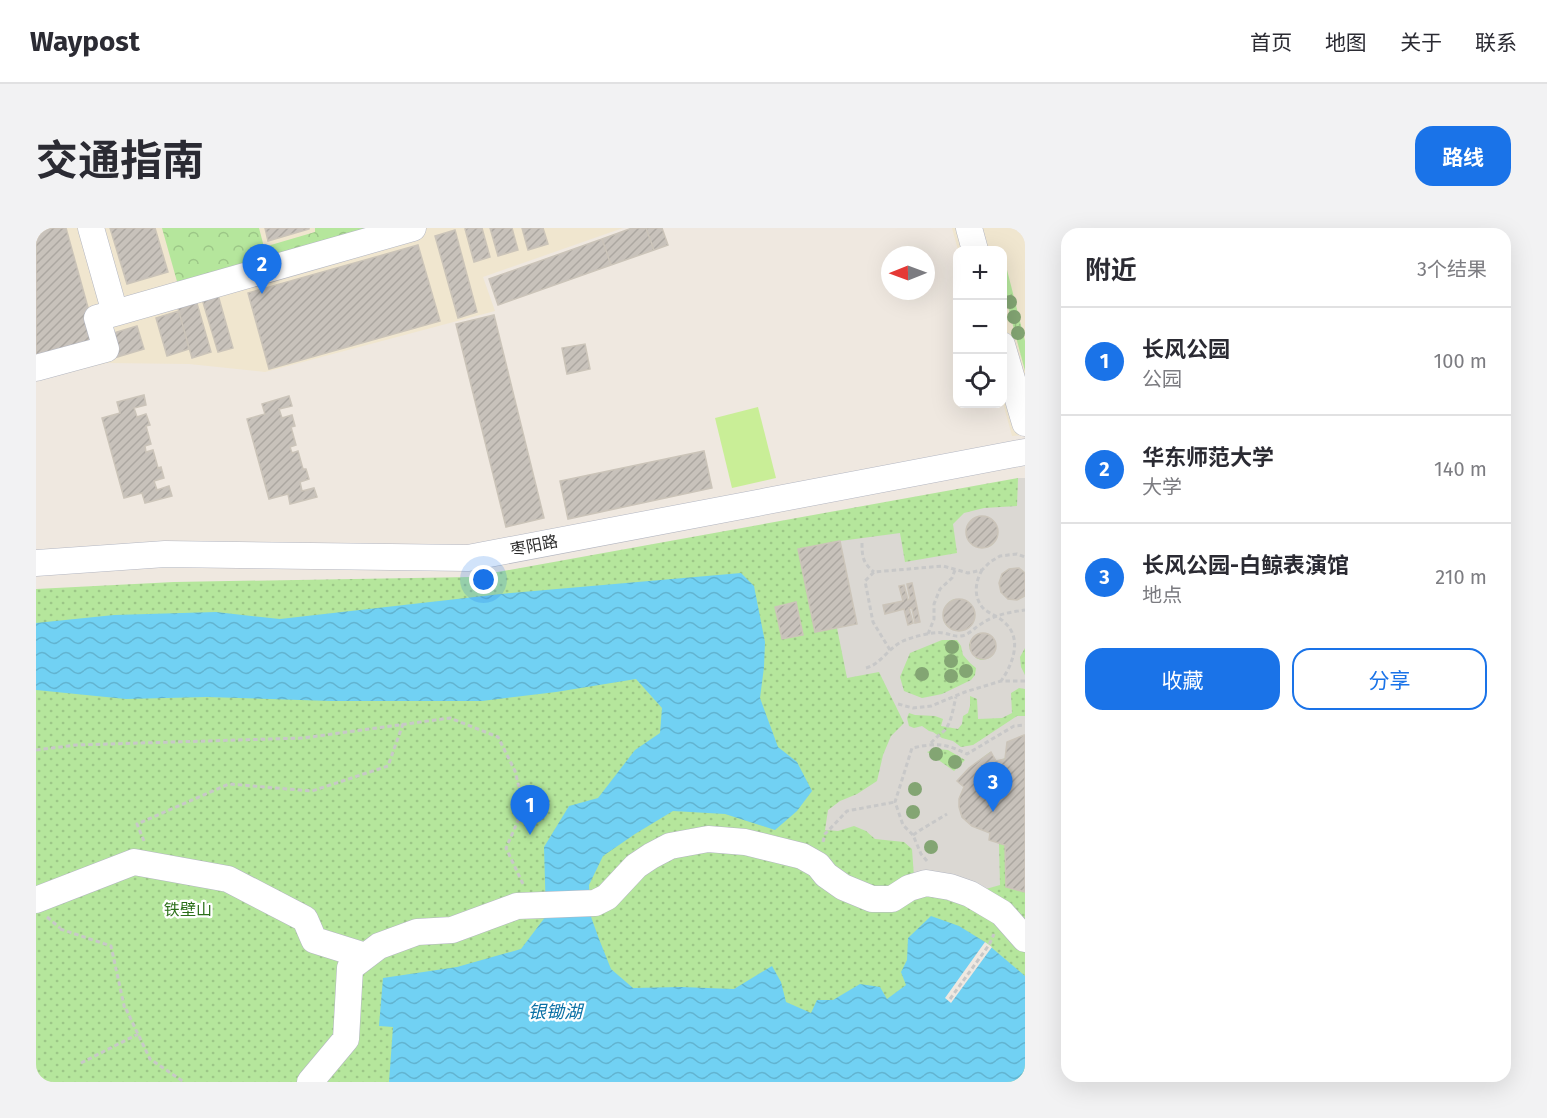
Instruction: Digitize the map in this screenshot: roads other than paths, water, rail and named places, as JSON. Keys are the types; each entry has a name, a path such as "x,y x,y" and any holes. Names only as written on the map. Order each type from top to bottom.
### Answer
{"street":[{"path":"91,228 115,313"},
{"path":"36,368 106,349 97,318 413,228"},
{"path":"969,228 974,246"},
{"path":"1005,354 1025,423"},
{"name":"枣阳路","path":"36,562 165,554 468,558 1025,452"},
{"path":"310,1082 346,1039 350,968 379,946 417,932 452,930 518,906 595,903 607,897 636,866 670,846 708,839 745,842 802,856 818,865 826,876 843,887 872,898 892,899 909,888 926,883 950,887 970,894 1002,913 1025,939"},
{"path":"36,900 134,862 228,879 304,919 314,940 365,956"}],"water":[{"name":"银锄湖","path":"741,573 754,586 765,642 760,698 778,747 797,762 812,791 797,811 775,830 725,814 673,811 603,856 589,885 590,914 611,969 633,988 734,989 772,966 781,982 786,1002 811,1013 817,1000 833,1000 860,984 880,987 887,999 906,985 901,972 907,960 908,938 931,916 959,926 985,942 1025,976 1025,1082 389,1082 393,1027 379,1026 383,978 457,967 521,949 546,916 544,847 569,806 598,798 635,750 660,733 662,708 636,679 482,701 331,701 207,697 126,699 36,690 36,623 114,615 216,612 280,619 511,593"}],"place":[{"name":"华东师范大学","path":"262,294"},
{"name":"长风公园-白鲸表演馆","path":"993,812"},
{"name":"长风公园","path":"530,835"}],"park label":[{"name":"铁壁山","path":"188,909"}]}
